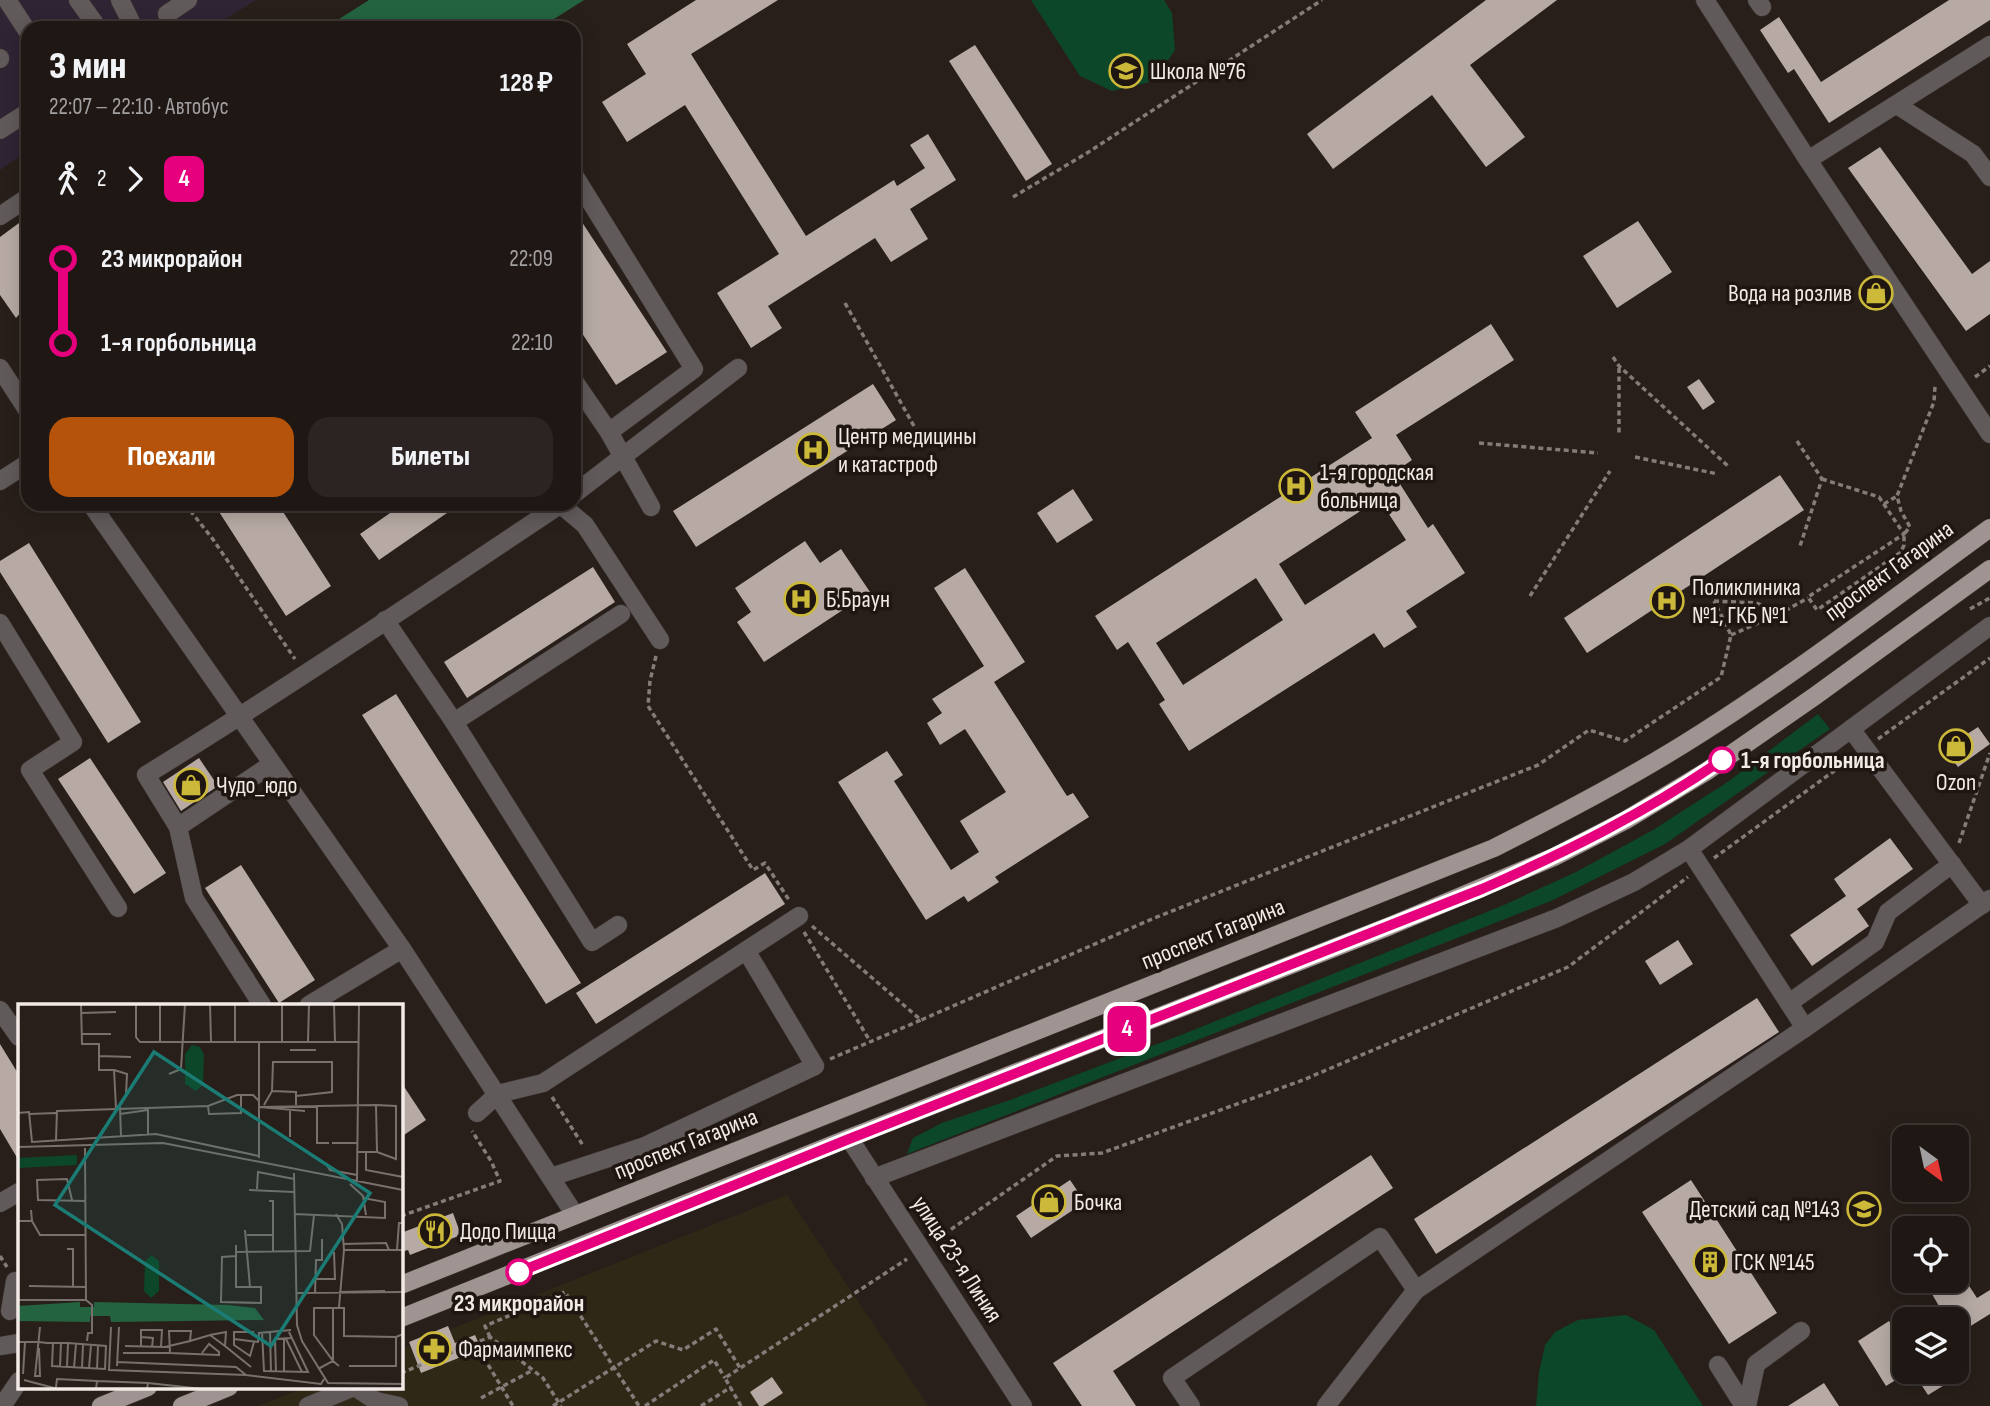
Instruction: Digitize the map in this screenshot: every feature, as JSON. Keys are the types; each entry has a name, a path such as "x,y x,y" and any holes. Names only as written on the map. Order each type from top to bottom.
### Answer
{"main road":[{"name":"проспект Гагарина","path":"402,1285 1494,848 1601,794 1704,732 1990,528"},
{"path":"402,1318 1390,926 1554,857 1626,820 1707,771 1990,569"},
{"path":"575,1215 588,1244"},
{"path":"101,1406 127,1401 146,1388"},
{"path":"182,1406 227,1388"}],"street":[{"path":"7,0 21,21"},
{"path":"78,0 93,21"},
{"path":"120,0 130,21"},
{"path":"167,14 188,0"},
{"path":"1705,0 1990,434"},
{"path":"1808,160 1990,45"},
{"path":"1897,105 1973,153 1990,177"},
{"path":"0,130 21,116"},
{"path":"581,185 694,369 608,432"},
{"path":"0,216 21,202"},
{"path":"0,368 21,400"},
{"path":"581,489 738,368"},
{"path":"581,392 623,456 651,507"},
{"path":"0,481 21,468"},
{"path":"96,511 402,949 575,1215"},
{"path":"261,1004 194,898 178,827 146,775 240,718 549,511"},
{"path":"568,511 585,525 660,640"},
{"path":"454,722 621,614"},
{"path":"385,620 454,722 592,942 618,925"},
{"path":"0,623 74,742 30,770 118,908"},
{"path":"874,1178 1557,918 1634,882 1689,849 1990,626"},
{"path":"1326,1406 1416,1290 1805,1028 1986,902 1952,864 1851,729"},
{"path":"178,827 272,764"},
{"path":"1689,849 1805,1028"},
{"path":"1789,1003 1875,942 1888,912 1952,864"},
{"path":"472,1119 498,1094 543,1083 799,916"},
{"path":"311,1004 402,949"},
{"path":"551,1177 645,1146 815,1066 747,952"},
{"path":"0,1010 18,1036"},
{"name":"улица 23-я Линия","path":"849,1139 1023,1406"},
{"path":"0,1203 18,1193"},
{"path":"1191,1406 1172,1378 1380,1237 1416,1290"},
{"path":"10,1316 15,1280"},
{"path":"1745,1406 1756,1364 1801,1331"},
{"path":"0,1346 18,1343"},
{"path":"1718,1365 1745,1406"},
{"path":"2,1406 18,1382"},
{"path":"308,1406 352,1388"},
{"path":"356,1388 376,1401 399,1406"}],"path":[{"path":"1013,197 1087,153 1322,0"},
{"path":"845,303 919,435"},
{"path":"1613,357 1619,366 1729,467"},
{"path":"1619,366 1619,436"},
{"path":"1884,505 1897,496 1934,402 1935,386"},
{"path":"1797,441 1822,479 1879,497 1904,534 1901,552 1817,610 1808,597"},
{"path":"1479,443 1598,453"},
{"path":"1635,457 1717,474"},
{"path":"1530,597 1609,471"},
{"path":"1800,546 1822,479"},
{"path":"1731,635 1781,613 1904,534 1910,527 1901,511 1897,496"},
{"path":"191,511 304,673"},
{"path":"1968,609 1990,598"},
{"path":"815,1066 1152,919 1538,765 1589,730 1625,741 1721,677 1731,635 1714,601 1756,603 1781,613"},
{"path":"660,640 650,681 648,706 753,870 765,863 799,916 806,937 870,1041"},
{"path":"725,1378 921,1250 1057,1156 1102,1153 1303,1080 1568,967 1701,867 1990,658"},
{"path":"1952,864 1990,753"},
{"path":"799,916 921,1020"},
{"path":"543,1083 588,1153"},
{"path":"402,1216 500,1181 472,1119"},
{"path":"560,1404 543,1378 490,1337 485,1326 565,1292 639,1406"},
{"path":"553,1406 656,1341 683,1350 716,1329 740,1368"},
{"path":"402,1373 490,1337"},
{"path":"477,1342 513,1406"},
{"path":"646,1406 714,1360 741,1406"},
{"path":"481,1398 533,1370"},
{"path":"701,1406 731,1387"}],"shaded area":[{"path":"0,0 256,0 222,21 21,21 21,155 0,170"},
{"path":"787,1195 928,1406 258,1406 303,1388 402,1388 402,1349"}],"green space":[{"path":"369,0 584,0 551,21 336,21"},
{"path":"1031,0 1164,0 1172,13 1175,50 1154,81 1112,91 1080,76"},
{"path":"1818,714 1830,729 1665,844 1551,901 907,1154 913,1138 942,1123 1181,1035 1504,905 1576,872 1653,830 1729,781"},
{"path":"1626,1315 1654,1330 1703,1406 1536,1406 1545,1345 1555,1332 1578,1320"}],"building":[{"path":"696,0 778,0 691,54 806,236 894,180 897,186 925,168 910,145 928,134 956,180 910,209 928,239 891,262 875,238 768,306 782,328 751,348 717,293 779,254 685,105 627,142 602,102 646,74 627,44"},
{"path":"1486,0 1557,0 1470,65 1525,137 1486,167 1432,95 1333,169 1307,134"},
{"path":"1949,0 1990,0 1990,20 1829,123 1794,69 1788,73 1760,30 1779,17 1821,82"},
{"path":"975,45 1052,164 1026,181 949,61"},
{"path":"1880,147 1972,274 1990,261 1990,314 1966,331 1848,168"},
{"path":"581,221 667,352 616,385 581,332"},
{"path":"1638,221 1672,272 1617,308 1583,256"},
{"path":"19,223 21,226 21,312 16,318 0,295 0,237"},
{"path":"1491,324 1514,360 1396,435 1412,460 1393,473 1428,528 1433,524 1465,573 1406,611 1417,627 1384,648 1374,633 1189,751 1159,704 1165,700 1128,642 1117,650 1095,616 1372,438 1355,412","holes":["1379,499 1406,540 1305,605 1279,564","1256,578 1283,620 1183,685 1156,643"]},
{"path":"1699,379 1715,402 1703,410 1687,387"},
{"path":"873,384 896,420 696,547 673,511"},
{"path":"1780,475 1804,510 1587,653 1564,618"},
{"path":"1073,489 1093,520 1057,543 1037,513"},
{"path":"218,511 283,511 331,586 286,616"},
{"path":"393,511 450,511 379,560 360,534"},
{"path":"805,541 820,563 841,549 870,592 764,662 737,622 751,612 735,588"},
{"path":"29,543 141,722 108,743 0,572 0,561"},
{"path":"593,567 615,602 467,698 444,662"},
{"path":"965,568 1025,662 994,682 1067,796 1073,793 1089,817 995,877 999,882 968,902 964,896 926,920 838,782 887,751 903,775 894,781 951,870 979,852 960,821 1006,792 965,729 940,745 927,723 942,713 932,699 984,666 934,588"},
{"path":"396,694 581,983 546,1004 362,715"},
{"path":"1978,727 1990,744 1958,767 1941,744 1957,732 1961,738"},
{"path":"90,758 166,873 134,894 58,779"},
{"path":"199,758 218,786 181,811 163,782"},
{"path":"1890,838 1913,869 1857,909 1869,926 1812,966 1790,935 1846,896 1834,879"},
{"path":"241,865 315,980 279,1003 205,888"},
{"path":"765,873 785,904 596,1024 576,993"},
{"path":"1678,940 1693,964 1660,985 1645,961"},
{"path":"1757,998 1779,1032 1436,1254 1414,1219"},
{"path":"0,1044 18,1073 18,1159 0,1129"},
{"path":"402,1084 426,1120 402,1136"},
{"path":"1371,1155 1393,1188 1113,1371 1136,1406 1082,1406 1053,1363"},
{"path":"1070,1180 1085,1202 1031,1238 1016,1216"},
{"name":"ГСК №145","path":"1691,1180 1777,1313 1729,1344 1642,1212"},
{"path":"453,1213 461,1235 410,1255 408,1250 402,1252 402,1233"},
{"path":"1969,1286 1977,1298 1990,1290 1990,1314 1969,1327 1969,1307 1940,1307 1932,1294 1969,1293"},
{"path":"1889,1321 1892,1326 1892,1382 1886,1386 1858,1341"},
{"path":"448,1326 455,1343 475,1335 481,1349 421,1373 409,1342"},
{"path":"772,1377 783,1393 759,1406 750,1392"},
{"path":"1824,1383 1839,1406 1788,1406"},
{"path":"1921,1384 1946,1384 1928,1395"}],"bus line":[{"name":"4","path":"519,1272 1482,889 1554,857 1626,820 1722,760"}],"place":[{"name":"Школа №76","path":"1126,71"},
{"name":"Вода на розлив","path":"1876,293"},
{"name":"Центр медицины и катастроф","path":"813,450"},
{"name":"1-я городская больница","path":"1296,486"},
{"name":"Б.Браун","path":"801,599"},
{"name":"Поликлиника №1, ГКБ №1","path":"1667,601"},
{"name":"Ozon","path":"1956,746"},
{"name":"1-я горбольница","path":"1722,760"},
{"name":"Чудо_юдо","path":"191,785"},
{"name":"Бочка","path":"1049,1202"},
{"name":"Детский сад №143","path":"1864,1209"},
{"name":"Додо Пицца","path":"435,1231"},
{"name":"ГСК №145","path":"1710,1262"},
{"name":"23 микрорайон","path":"519,1272"},
{"name":"Фармаимпекс","path":"434,1349"}]}
